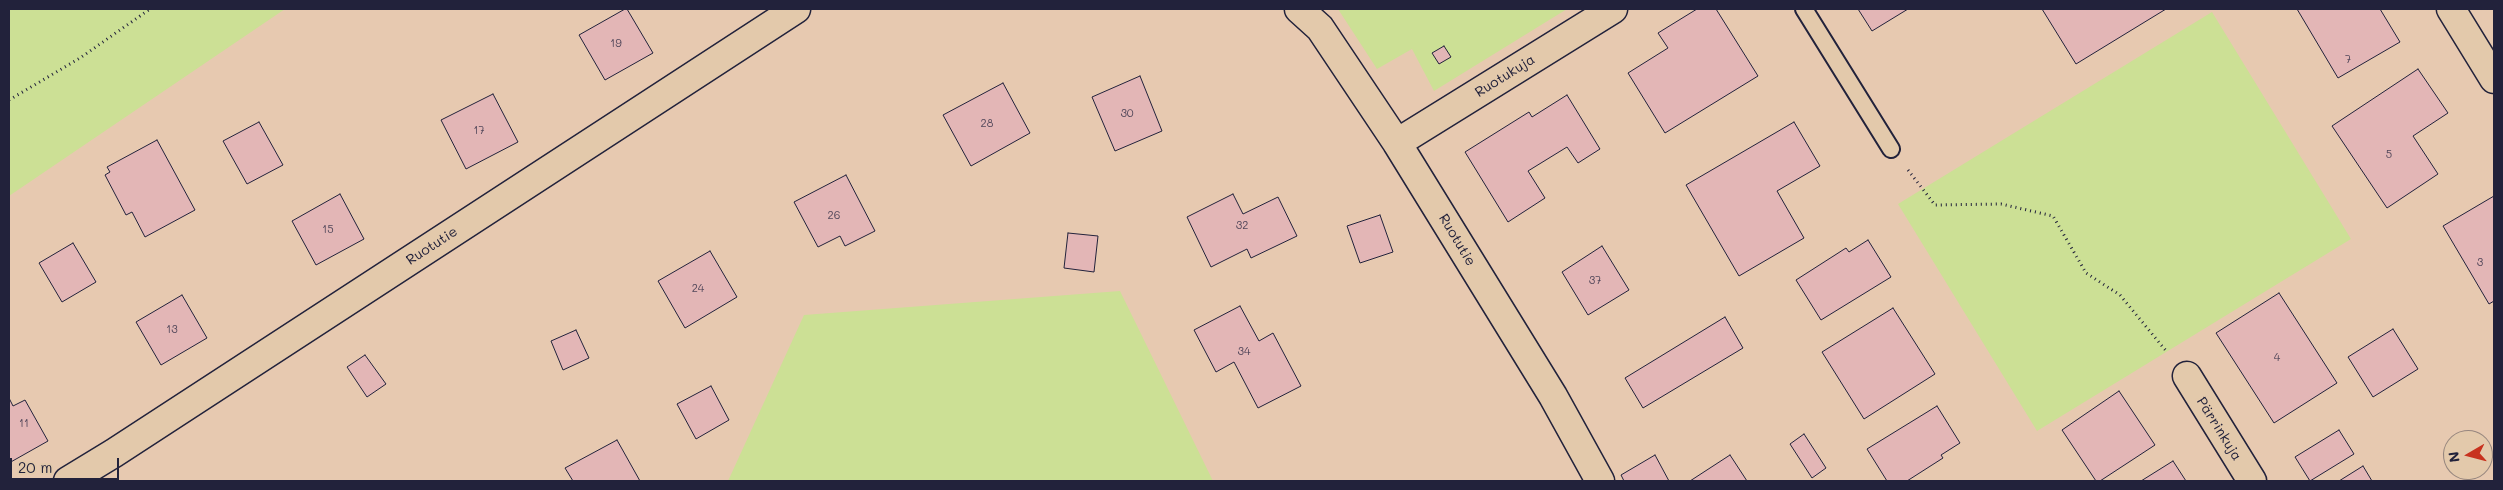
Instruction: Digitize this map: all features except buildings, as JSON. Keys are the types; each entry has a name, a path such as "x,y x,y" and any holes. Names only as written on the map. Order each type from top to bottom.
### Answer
{"street":[{"name":"Ruotutie","path":"68,481 122,448 796,9"},
{"name":"Ruotutie","path":"1299,9 1320,28 1397,143 1553,396 1600,481"},
{"name":"Ruotukuja","path":"1397,143 1613,9"},
{"path":"2452,9 2494,79"},
{"name":"Pärrinkuja","path":"2187,376 2252,481"}],"lane":[{"path":"1804,9 1891,149"}],"path":[{"path":"9,100 80,58 150,9"},
{"path":"1891,149 1935,205 2001,204 2053,216 2086,273 2120,295 2187,376"}],"green space":[{"path":"9,9 285,9 9,196"},
{"path":"1338,9 1567,9 1434,91 1412,49 1377,69"},
{"path":"2212,12 2351,239 2037,431 1898,204"},
{"path":"1120,291 1213,481 728,481 804,315"}]}
